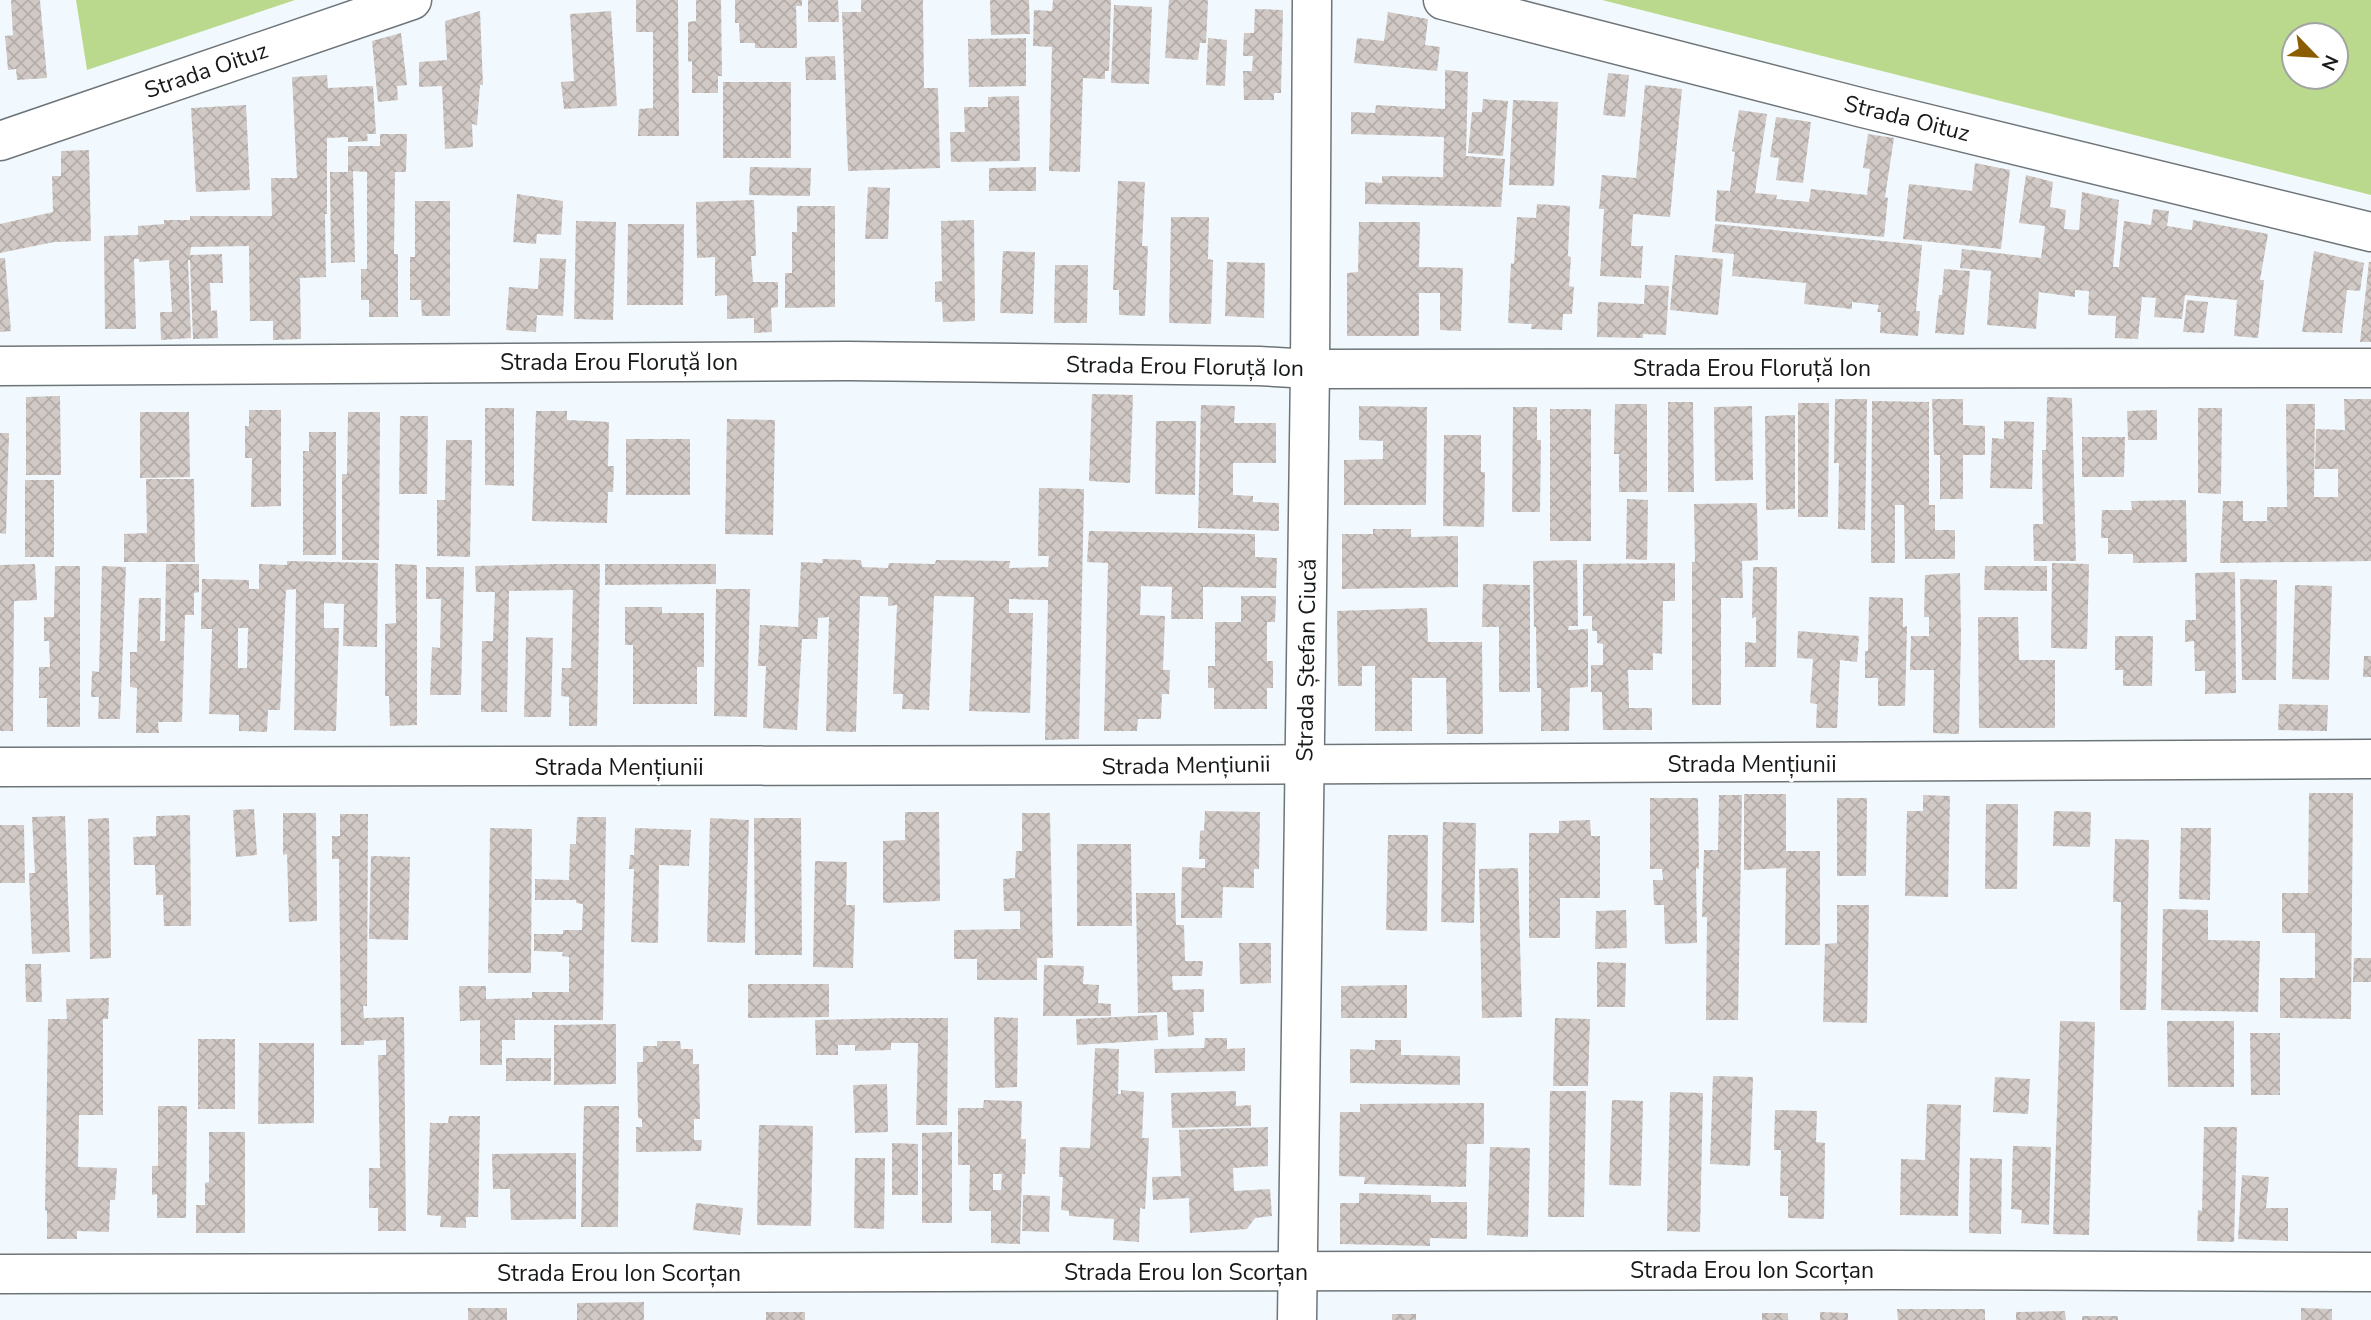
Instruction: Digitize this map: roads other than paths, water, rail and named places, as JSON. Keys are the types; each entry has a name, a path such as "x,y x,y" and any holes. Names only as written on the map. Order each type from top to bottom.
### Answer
{"street":[{"name":"Strada Oituz","path":"0,141 412,0"},
{"name":"Strada Ștefan Ciucă","path":"1297,1320 1310,369 1312,0"},
{"name":"Strada Oituz","path":"1443,0 1863,108 2371,232"},
{"name":"Strada Erou Floruță Ion","path":"0,366 862,361 1310,369 2371,368"},
{"name":"Strada Mențiunii","path":"0,767 1539,765 2371,759"},
{"name":"Strada Erou Ion Scorțan","path":"0,1274 1906,1270 2371,1272"}]}
